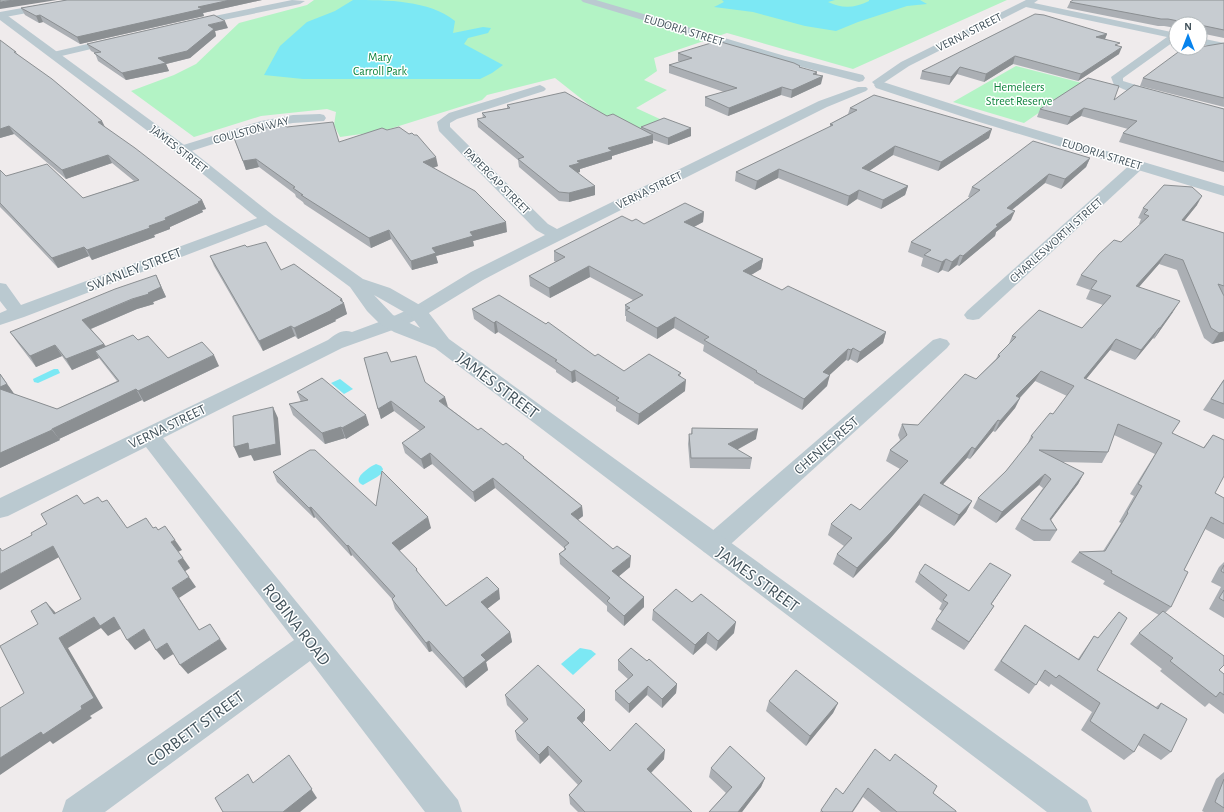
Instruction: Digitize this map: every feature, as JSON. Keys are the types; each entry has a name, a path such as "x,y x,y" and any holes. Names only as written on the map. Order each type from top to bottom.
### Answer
{"street":[{"path":"1,16 82,0"},
{"name":"EUDORIA STREET","path":"586,0 783,59 804,62 958,115 981,118 1224,191"},
{"path":"178,27 300,1"},
{"path":"1030,2 1168,34"},
{"name":"VERNA STREET","path":"0,509 823,104 869,84 905,64 1030,2"},
{"name":"JAMES STREET","path":"1,16 182,150 268,219 357,283 383,292 411,308 442,344"},
{"path":"53,55 126,38"},
{"path":"1167,98 1139,91 1118,83 1116,77 1168,41"},
{"path":"1208,43 1224,46"},
{"name":"EUDORIA STREET","path":"783,59 793,64 829,75 848,84"},
{"path":"848,84 848,81 869,84"},
{"name":"VERNA STREET","path":"823,104 848,84"},
{"name":"PAPERCAP STREET","path":"540,89 453,116 443,122 444,128 542,227 557,235"},
{"name":"COULSTON WAY","path":"182,150 261,125 293,119 320,118"},
{"name":"CHARLESWORTH STREET","path":"973,315 1138,165"},
{"name":"SWANLEY STREET","path":"0,319 268,219"},
{"name":"JAMES STREET","path":"357,283 367,299 387,319 442,344 1075,812"},
{"path":"0,288 18,312"},
{"name":"CHENIES REST","path":"713,545 940,344"},
{"name":"ROBINA ROAD","path":"149,435 446,812"},
{"name":"CORBETT STREET","path":"78,812 312,643"}],"green space":[{"name":"Mary Carroll Park","path":"314,0 1007,0 853,69 727,33 654,58 657,71 644,80 667,90 636,108 662,120 634,132 598,112 555,78 487,95 482,100 383,131 340,137 334,125 336,112 327,109 261,116 194,137 131,91 174,75 196,64 239,23 307,5"},
{"name":"Hemeleers Street Reserve","path":"1016,66 1082,83 1024,123 953,102"}],"water":[{"path":"353,0 393,1 420,5 433,9 445,14 455,21 453,33 483,27 491,28 488,33 468,38 464,44 503,65 480,79 303,79 264,75 280,46 307,22 335,11"},
{"path":"722,0 835,0 828,2 843,7 859,5 869,0 920,0 927,4 907,6 836,31 805,26 753,12 714,7 724,2"},
{"path":"54,369 58,369 60,373 38,383 34,382 33,379"},
{"path":"340,379 353,389 344,394 331,383"},
{"path":"376,464 381,466 383,469 381,474 363,485 360,483 359,480 362,474"},
{"path":"580,648 591,650 596,654 573,675 561,664"}],"building":[{"path":"0,0 14,0 0,2"},
{"path":"67,0 230,0 198,7 202,9 77,37 40,15 36,16 21,8"},
{"path":"1073,0 1224,0 1224,30 1208,27 1208,16 1168,16 1168,19 1161,19 1070,2"},
{"path":"1035,14 1044,15 1107,34 1096,37 1120,43 1115,45 1122,47 1081,74 1015,56 986,74 960,67 951,77 922,71"},
{"path":"214,15 225,21 208,25 214,29 187,51 158,58 166,63 122,73 94,53 101,52 87,44"},
{"path":"0,40 16,52 14,52 52,79 102,121 98,122 135,148 202,200 198,202 199,203 165,218 166,220 149,226 150,228 87,250 84,247 52,258 0,203 0,170 6,176 47,164 83,198 139,180 108,155 62,170 9,126 0,129"},
{"path":"721,42 794,63 800,66 799,67 817,72 813,74 823,76 792,90 782,87 729,108 705,97 737,88 669,65 692,58 678,53 711,43 715,44"},
{"path":"1224,43 1224,98 1143,78 1173,56 1208,56 1208,46"},
{"path":"1088,78 1119,86 1114,100 1134,85 1224,109 1224,162 1123,133 1137,121 1084,108 1071,117 1040,109"},
{"path":"565,92 607,116 613,114 653,135 608,148 612,151 577,161 580,163 569,166 595,186 569,193 559,192 518,159 524,157 477,119 486,117 482,113 510,108 507,105"},
{"path":"874,95 992,129 941,162 895,146 862,168 908,186 883,200 859,190 849,196 779,169 757,181 736,172 833,125 830,124 857,110 850,108"},
{"path":"664,118 691,128 668,138 641,127"},
{"path":"333,122 339,142 382,128 387,130 399,127 409,134 412,133 417,135 436,157 423,162 475,191 506,222 470,232 473,236 432,248 436,253 411,261 389,230 369,238 301,195 303,195 293,188 295,187 256,159 243,161 234,138 281,123 287,127"},
{"path":"1033,141 1090,158 1065,179 1049,174 1007,208 1015,211 996,225 998,226 963,256 960,255 952,262 946,259 942,262 924,255 931,250 911,242 980,190 972,187"},
{"path":"1164,185 1192,187 1202,196 1182,220 1224,233 1224,286 1218,284 1224,296 1224,332 1219,333 1211,328 1183,260 1165,254 1136,286 1180,301 1141,350 1116,339 1084,378 1180,421 1172,433 1204,448 1213,435 1224,440 1224,476 1215,493 1224,498 1224,524 1211,517 1184,570 1188,572 1171,607 1111,573 1112,571 1079,552 1105,551 1128,513 1127,512 1142,486 1138,484 1162,443 1118,424 1108,452 1039,450 1084,473 1050,519 1057,530 1041,530 1021,519 1051,479 1045,474 1002,512 978,498 1006,471 1033,437 1031,436 1050,413 1053,414 1074,386 1041,371 1016,396 1020,398 1000,421 998,420 975,449 972,447 940,483 972,501 959,515 924,494 857,568 837,554 852,538 831,524 851,504 860,510 908,461 890,450 907,435 902,424 918,425 965,374 976,379 1000,356 998,355 1016,337 1012,336 1039,310 1082,328 1111,296 1091,289 1097,281 1081,275 1099,254 1114,240 1121,242 1149,216 1144,214 1148,210 1143,208"},
{"path":"685,203 704,212 684,222 763,259 743,271 782,290 788,286 886,332 860,352 853,348 851,350 848,349 823,372 830,375 804,399 704,340 709,337 675,317 657,328 626,310 630,308 625,305 643,295 589,266 549,288 529,276 565,257 554,251 622,216 632,221 636,219 644,224"},
{"path":"266,242 281,270 294,264 342,299 340,300 344,303 294,328 291,326 259,341 210,256 245,245 247,247"},
{"path":"156,275 161,287 148,293 149,294 132,299 82,320 104,344 66,359 55,345 30,356 10,332 115,289"},
{"path":"499,295 546,324 548,322 595,356 598,354 624,371 649,354 681,373 678,375 686,380 639,414 616,400 619,398 575,370 571,372 555,361 557,360 496,321 494,323 472,309"},
{"path":"133,335 138,340 148,336 168,358 202,342 214,355 138,391 136,389 52,430 0,453 0,389 57,409 119,381 95,351"},
{"path":"387,352 391,362 416,356 425,382 445,397 439,401 478,430 481,428 503,445 506,443 582,506 571,514 613,549 617,546 631,556 612,571 644,597 624,616 607,601 610,598 559,554 566,549 564,547 569,543 493,478 473,492 430,453 421,459 402,443 425,427 391,401 378,409 364,358"},
{"path":"0,374 7,384 0,387"},
{"path":"322,378 366,415 342,428 341,427 322,433 289,404 308,400 297,392"},
{"path":"1224,380 1224,404 1211,399"},
{"path":"273,407 276,444 249,450 248,443 234,447 233,416"},
{"path":"692,428 758,429 728,444 752,458 691,458 689,434 692,434"},
{"path":"310,450 315,450 376,506 382,471 428,517 392,543 417,569 416,570 446,606 487,577 499,589 481,602 510,632 481,655 486,660 463,678 429,641 426,643 392,599 395,596 348,545 347,546 311,507 309,508 273,472"},
{"path":"77,495 84,504 98,497 102,502 107,500 127,528 146,518 153,528 156,527 158,530 165,526 175,540 171,542 183,558 178,561 189,577 172,588 199,630 210,624 220,639 180,665 167,643 156,650 144,629 127,640 114,617 100,626 94,617 59,638 94,698 81,706 82,709 43,735 41,732 0,758 0,708 24,693 0,646 38,624 31,611 46,602 54,614 81,599 53,546 0,574 0,548 2,551 32,535 31,533 47,524 41,514"},
{"path":"990,563 1011,575 991,604 994,606 969,642 936,620 948,603 943,600 947,595 919,573 925,564 969,591"},
{"path":"1224,565 1224,573 1221,571"},
{"path":"676,589 692,602 701,594 736,622 718,641 708,632 695,645 653,610"},
{"path":"1224,590 1224,601 1219,598"},
{"path":"1163,611 1224,656 1224,665 1219,670 1224,674 1224,695 1220,692 1216,697 1170,661 1173,658 1139,633"},
{"path":"1119,612 1127,618 1097,670 1158,709 1161,703 1187,719 1171,752 1144,734 1134,752 1090,721 1100,703 1059,675 1056,678 1045,670 1036,685 1001,661 1025,625 1079,660 1094,636 1098,638"},
{"path":"631,648 647,661 649,659 677,684 662,699 648,686 629,704 615,691 633,675 618,660"},
{"path":"538,665 585,710 577,718 610,751 636,723 665,750 647,769 692,812 585,812 569,795 582,781 548,746 539,755 515,731 528,719 505,695"},
{"path":"796,670 838,703 810,736 769,701"},
{"path":"730,746 765,778 738,812 709,812 732,787 711,768"},
{"path":"875,749 890,761 895,754 937,786 933,793 956,812 897,812 868,788 852,812 823,812 821,810 836,788 843,794"},
{"path":"289,755 312,789 283,812 223,812 215,798 248,774 253,783"},
{"path":"1224,779 1224,808 1215,802"}]}
